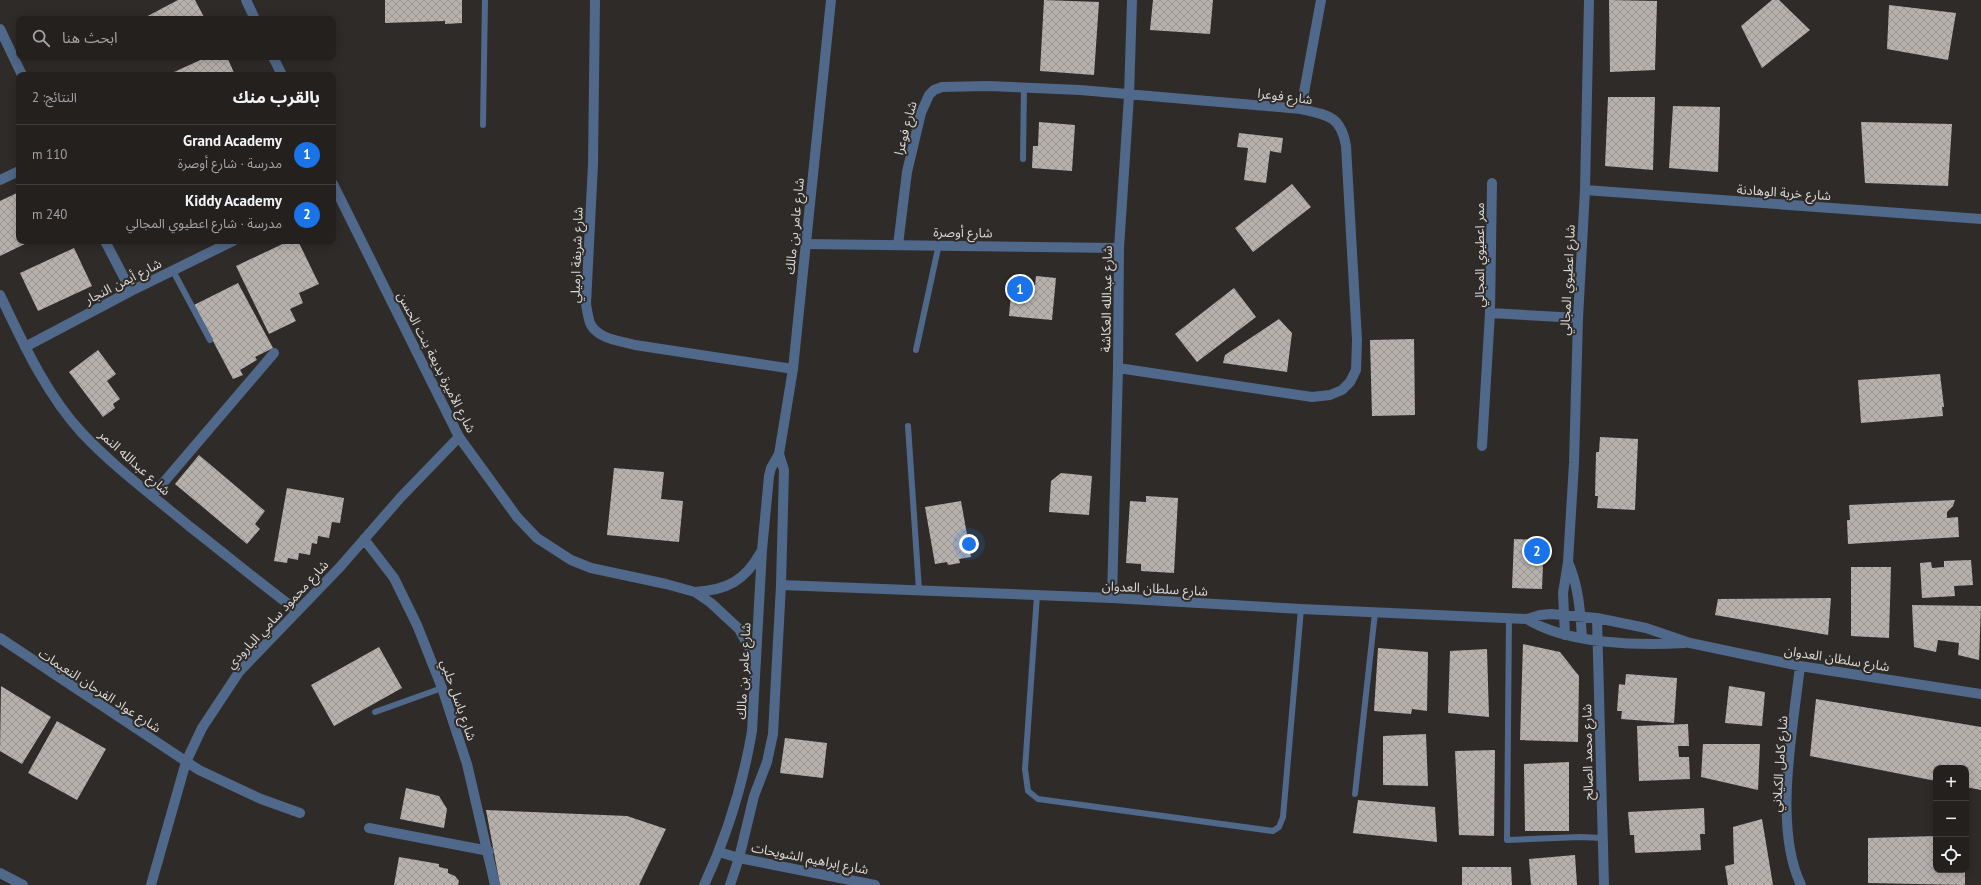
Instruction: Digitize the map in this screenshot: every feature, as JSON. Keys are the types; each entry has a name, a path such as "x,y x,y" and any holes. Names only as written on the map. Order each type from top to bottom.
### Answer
{"street":[{"path":"246,0 254,16"},
{"name":"شارع شريفة ارميلي","path":"595,0 593,164 586,304 590,323 598,333 610,339 635,345 793,369"},
{"name":"شارع عامر بن مالك","path":"704,885 719,852 748,756 752,731 757,663 762,550 769,476 770,468 779,454 793,369 831,0"},
{"name":"شارع عبدالله العكاشة","path":"1112,598 1118,368 1119,248 1129,96 1132,0"},
{"path":"1301,109 1321,0"},
{"name":"شارع اعطيوي المجالي","path":"1565,635 1563,614 1564,579 1568,562 1574,463 1578,318 1585,190 1588,0"},
{"path":"0,29 21,72"},
{"path":"274,60 280,72"},
{"name":"شارع فوعرا","path":"898,245 907,172 921,113 929,95 934,90 942,87 1080,90 1129,96 1301,109 1324,114 1336,120 1341,127 1345,140 1357,340 1356,370 1350,382 1342,390 1330,395 1312,397 1118,368"},
{"path":"0,180 16,172"},
{"name":"ممر اعطيوي المجالي","path":"1492,183 1490,313 1578,318"},
{"name":"شارع خربة الوهادنة","path":"1585,190 1981,220"},
{"name":"شارع الأميرة بديعة بنت الحسن","path":"336,193 459,437 517,517 537,538 556,551 592,568 666,584 695,592 712,591 733,583 743,577 754,564 762,550"},
{"path":"106,244 130,291"},
{"name":"شارع أيمن النجار","path":"25,347 130,291 227,244"},
{"name":"شارع أوصرة","path":"806,244 939,244 1119,248"},
{"name":"شارع عبدالله النمر","path":"0,295 25,347 58,401 82,432 152,496 249,575 296,610"},
{"path":"1482,446 1490,313"},
{"path":"152,496 274,352"},
{"name":"شارع محمود سامي البارودي","path":"151,885 186,762 202,728 239,672 296,610 340,566 459,437"},
{"name":"شارع عامر بن مالك","path":"730,885 739,858 754,796 767,762 773,734 781,585 784,470 779,454"},
{"name":"شارع باسل حلبي","path":"364,539 394,578 417,625 442,688 461,743 489,851 495,885"},
{"name":"شارع اعطيوي المجالي","path":"1568,562 1576,580 1582,637"},
{"name":"شارع سلطان العدوان","path":"781,585 1112,598 1375,613 1509,617 1527,619 1540,615 1563,614 1597,618 1646,628 1690,642 1800,666 1981,694"},
{"name":"شارع الأميرة بديعة بنت الحسن","path":"695,592 711,603 739,629 749,645 757,663"},
{"name":"شارع محمد الصالح","path":"1597,618 1604,885"},
{"name":"شارع سلطان العدوان","path":"1527,619 1537,625 1565,635 1597,640 1638,644 1690,642"},
{"name":"شارع عواد الفرحان النعيمات","path":"0,638 186,762 217,780 261,799 300,813"},
{"name":"شارع كامل الكيلاني","path":"1800,666 1787,787 1788,822 1792,858 1801,885"},
{"path":"369,828 489,851"},
{"name":"شارع إبراهيم الشويحات","path":"719,852 739,858 875,885"},
{"path":"0,873 23,885"}],"lane":[{"path":"483,125 485,0"},
{"path":"1023,159 1024,88"},
{"path":"916,350 939,244"},
{"path":"173,271 210,340"},
{"path":"908,426 919,590"},
{"path":"1037,595 1025,769 1028,792 1038,799 1272,830 1279,827 1282,817 1301,609"},
{"path":"1356,794 1375,613"},
{"path":"1509,617 1507,840 1580,837 1602,838"},
{"path":"375,712 442,688"}],"building":[{"path":"178,0 195,0 203,16 148,16"},
{"path":"385,0 462,0 462,23 445,24 445,21 385,23"},
{"path":"1044,0 1099,2 1094,75 1040,71"},
{"path":"1153,0 1213,0 1210,34 1150,30"},
{"path":"1609,0 1657,1 1655,70 1610,72"},
{"path":"1772,0 1779,0 1810,30 1762,68 1741,26"},
{"path":"1889,5 1956,13 1948,60 1887,49"},
{"path":"200,60 228,60 234,72 174,72"},
{"path":"1608,97 1655,97 1653,170 1605,166"},
{"path":"1673,106 1720,107 1718,172 1669,168"},
{"path":"1039,122 1075,125 1072,171 1032,168 1033,146 1038,146"},
{"path":"1861,122 1952,124 1948,186 1865,183"},
{"path":"1239,133 1283,138 1281,153 1270,151 1266,183 1244,180 1248,148 1237,147"},
{"path":"1292,184 1311,207 1253,252 1235,228"},
{"path":"16,193 16,244 25,244 0,256 0,201"},
{"path":"283,244 299,244 319,284 299,293 303,303 290,309 296,321 269,334 236,266"},
{"path":"74,248 92,286 38,311 20,273"},
{"path":"1036,276 1056,278 1052,320 1009,316 1012,283 1035,285"},
{"path":"238,283 273,348 255,357 257,360 240,370 243,375 233,379 194,305"},
{"path":"1234,288 1256,317 1197,362 1175,334"},
{"path":"1279,319 1292,333 1287,372 1223,363 1225,355"},
{"path":"1414,339 1415,415 1372,416 1370,340"},
{"path":"98,350 116,374 107,381 120,399 113,404 115,408 103,417 69,372"},
{"path":"1940,374 1944,407 1942,407 1943,416 1861,423 1858,380"},
{"path":"1600,437 1638,439 1635,510 1597,508 1598,496 1595,496 1596,452 1599,452"},
{"path":"199,455 265,511 255,524 260,529 247,544 175,484"},
{"path":"614,468 664,472 661,499 683,501 679,542 607,535"},
{"path":"1061,473 1092,476 1089,515 1049,512 1051,481"},
{"path":"287,488 344,498 340,523 332,522 329,538 318,536 317,544 312,543 310,555 299,553 298,560 288,558 287,563 274,561"},
{"path":"1146,496 1178,498 1174,573 1141,571 1141,564 1126,563 1130,501 1146,502"},
{"path":"1955,500 1953,506 1947,512 1947,518 1958,517 1959,537 1848,544 1847,520 1850,520 1849,505"},
{"path":"961,501 971,557 959,559 960,563 948,565 947,562 935,564 925,507"},
{"path":"1514,539 1544,540 1542,589 1512,588"},
{"path":"1971,560 1973,585 1954,586 1955,596 1922,598 1920,563 1931,562 1932,568 1944,567 1944,561"},
{"path":"1851,567 1891,567 1889,638 1851,636"},
{"path":"1831,598 1828,635 1715,615 1718,599"},
{"path":"1912,605 1981,606 1979,660 1958,655 1959,643 1938,640 1936,652 1914,647"},
{"path":"1523,644 1560,652 1579,676 1578,742 1520,740"},
{"path":"379,647 402,688 334,726 311,685"},
{"path":"1378,648 1428,652 1427,711 1412,709 1411,714 1374,711"},
{"path":"1487,649 1489,717 1448,713 1450,651"},
{"path":"1626,674 1677,678 1674,723 1621,719 1622,711 1617,711 1619,684 1625,685"},
{"path":"1,686 51,717 22,764 0,751"},
{"path":"1729,686 1765,692 1762,726 1725,723"},
{"path":"1816,699 1981,727 1981,790 1969,788 1969,765 1933,765 1933,780 1810,756"},
{"path":"57,721 106,749 77,800 28,773"},
{"path":"1688,724 1689,746 1678,746 1679,757 1689,757 1690,779 1639,781 1637,726"},
{"path":"1426,734 1428,786 1383,785 1383,736"},
{"path":"785,738 827,743 823,778 780,773"},
{"path":"1703,744 1760,744 1758,790 1701,777"},
{"path":"1495,750 1494,836 1459,835 1455,751"},
{"path":"1569,762 1569,831 1525,831 1524,764"},
{"path":"406,788 439,796 447,809 444,828 400,819"},
{"path":"1358,800 1435,807 1437,842 1353,833"},
{"path":"1704,808 1705,834 1700,834 1701,850 1635,853 1634,835 1630,835 1628,812"},
{"path":"486,810 627,816 666,829 639,885 500,885"},
{"path":"1762,819 1773,885 1728,885 1725,866 1734,864 1733,827"},
{"path":"1933,836 1933,873 1965,873 1965,885 1868,883 1868,838"},
{"path":"1575,855 1577,885 1531,885 1529,859"},
{"path":"399,857 439,864 439,867 448,869 448,873 455,876 459,881 458,885 394,885"},
{"path":"1462,867 1511,867 1512,885 1462,885"}],"place":[{"name":"Grand Academy","path":"1020,289"},
{"name":"Kiddy Academy","path":"1537,551"}]}
